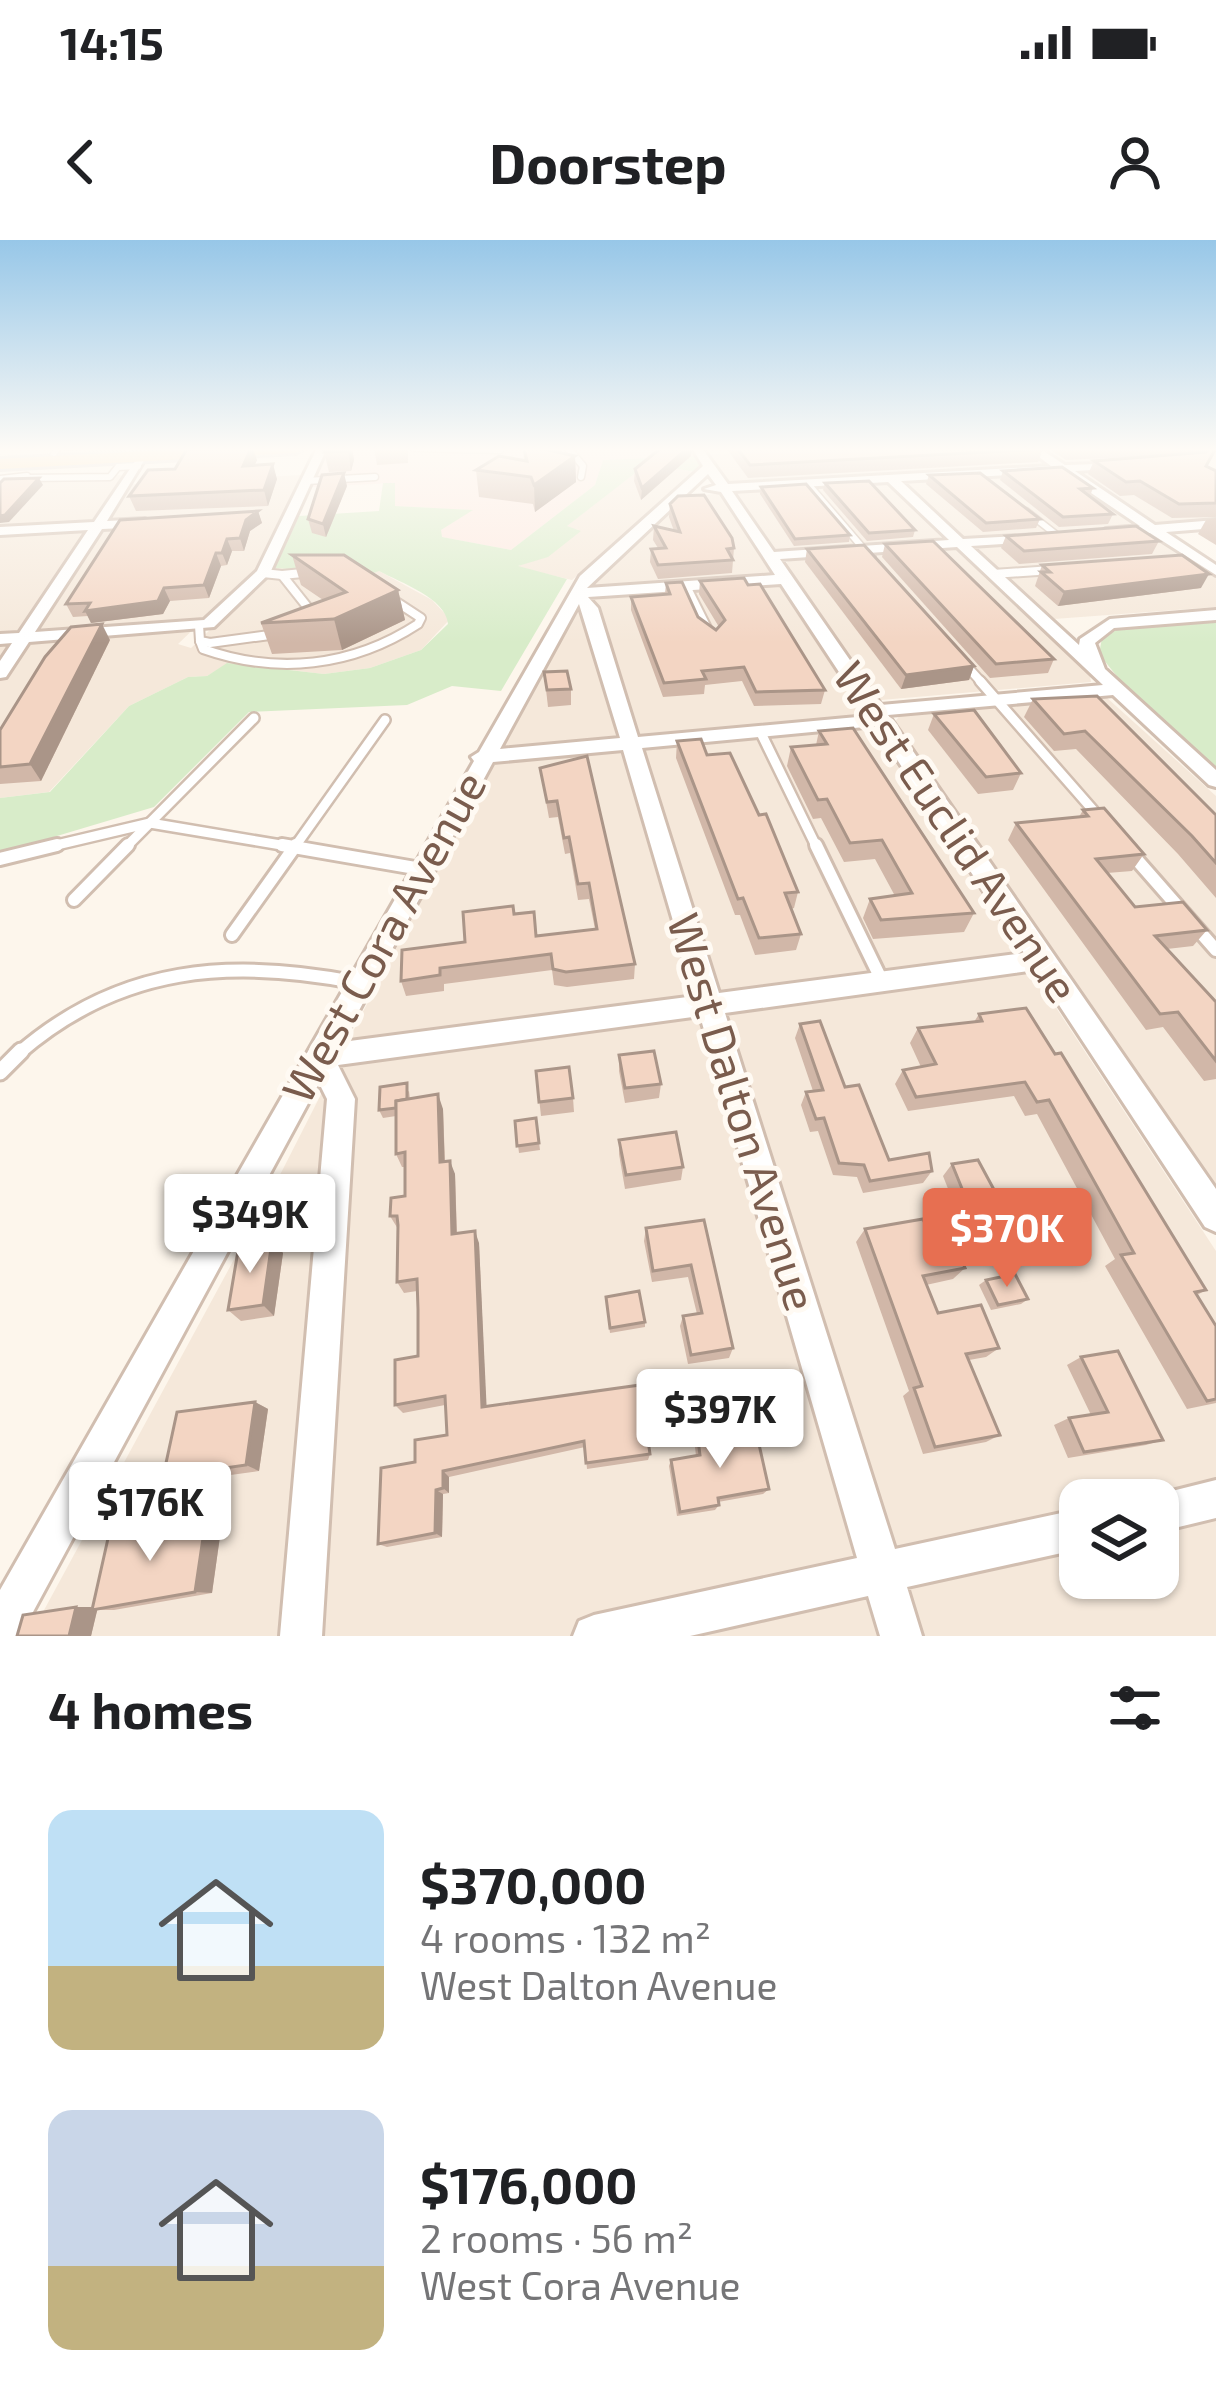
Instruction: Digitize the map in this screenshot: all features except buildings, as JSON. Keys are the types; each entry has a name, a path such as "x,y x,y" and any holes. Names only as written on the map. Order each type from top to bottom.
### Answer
{"street":[{"path":"0,673 105,513"},
{"name":"West Cora Avenue","path":"0,1631 585,579 658,513"},
{"name":"West Euclid Avenue","path":"741,513 1216,1216"},
{"path":"927,513 1216,781"},
{"path":"1130,513 1216,571"},
{"path":"0,639 202,630 263,573 291,514 270,515"},
{"path":"0,532 162,521"},
{"path":"770,556 1216,524"},
{"path":"577,593 786,579"},
{"name":"West Dalton Avenue","path":"577,593 590,608 901,1636"},
{"path":"1049,626 1216,613"},
{"path":"1116,689 1088,656 1086,642 1110,624 1164,616"},
{"path":"482,757 760,731 1116,689"},
{"path":"301,1636 340,1100 320,1056 1042,960"},
{"path":"1179,1507 1216,1499"},
{"path":"594,1636 1059,1534"}],"lane":[{"path":"833,513 880,567"},
{"path":"1029,513 1058,536"},
{"path":"1175,560 1198,559"},
{"path":"993,574 1061,569"},
{"path":"263,573 322,572"},
{"path":"282,574 309,608 302,620 279,634 250,640 202,630 203,649 230,657 332,662 407,632 421,618 374,587"},
{"path":"686,586 704,627 715,636"},
{"path":"956,654 1111,830"},
{"path":"74,900 254,718"},
{"path":"232,935 386,719"},
{"path":"760,731 882,981"},
{"path":"0,860 150,823 421,869"},
{"path":"1126,848 1216,950"},
{"path":"0,1072 59,1025 96,1006 184,976 254,967 359,983"}],"shaded area":[{"path":"0,513 283,513 259,566 178,644 191,648 275,568 379,571 432,600 450,619 421,650 370,668 324,674 228,663 207,676 188,677 129,706 49,792 0,798"},
{"path":"466,513 559,513 511,550 441,537 441,530"},
{"path":"583,513 649,513 572,580 517,567 579,530 565,527"},
{"path":"668,513 1216,513 1216,522 758,554 1216,1251 1216,1636 30,1636 283,1169 513,717 598,575"},
{"path":"1152,535 1216,578 1216,607 1054,619 972,547"},
{"path":"953,547 1091,682 881,700 784,565 792,558"},
{"path":"1106,697 1216,796 1216,1185 894,723 901,714"}],"green space":[{"path":"468,513 441,530 442,537 511,550 559,513 584,513 567,526 581,531 548,557 518,566 567,579 501,691 452,686 407,705 249,712 154,807 0,853 0,798 50,792 129,706 188,677 207,676 227,663 324,674 370,668 421,650 448,624 431,599 379,571 368,575 275,568 299,516"},
{"path":"1216,620 1216,770 1128,690 1099,654 1102,638 1122,627"}]}
